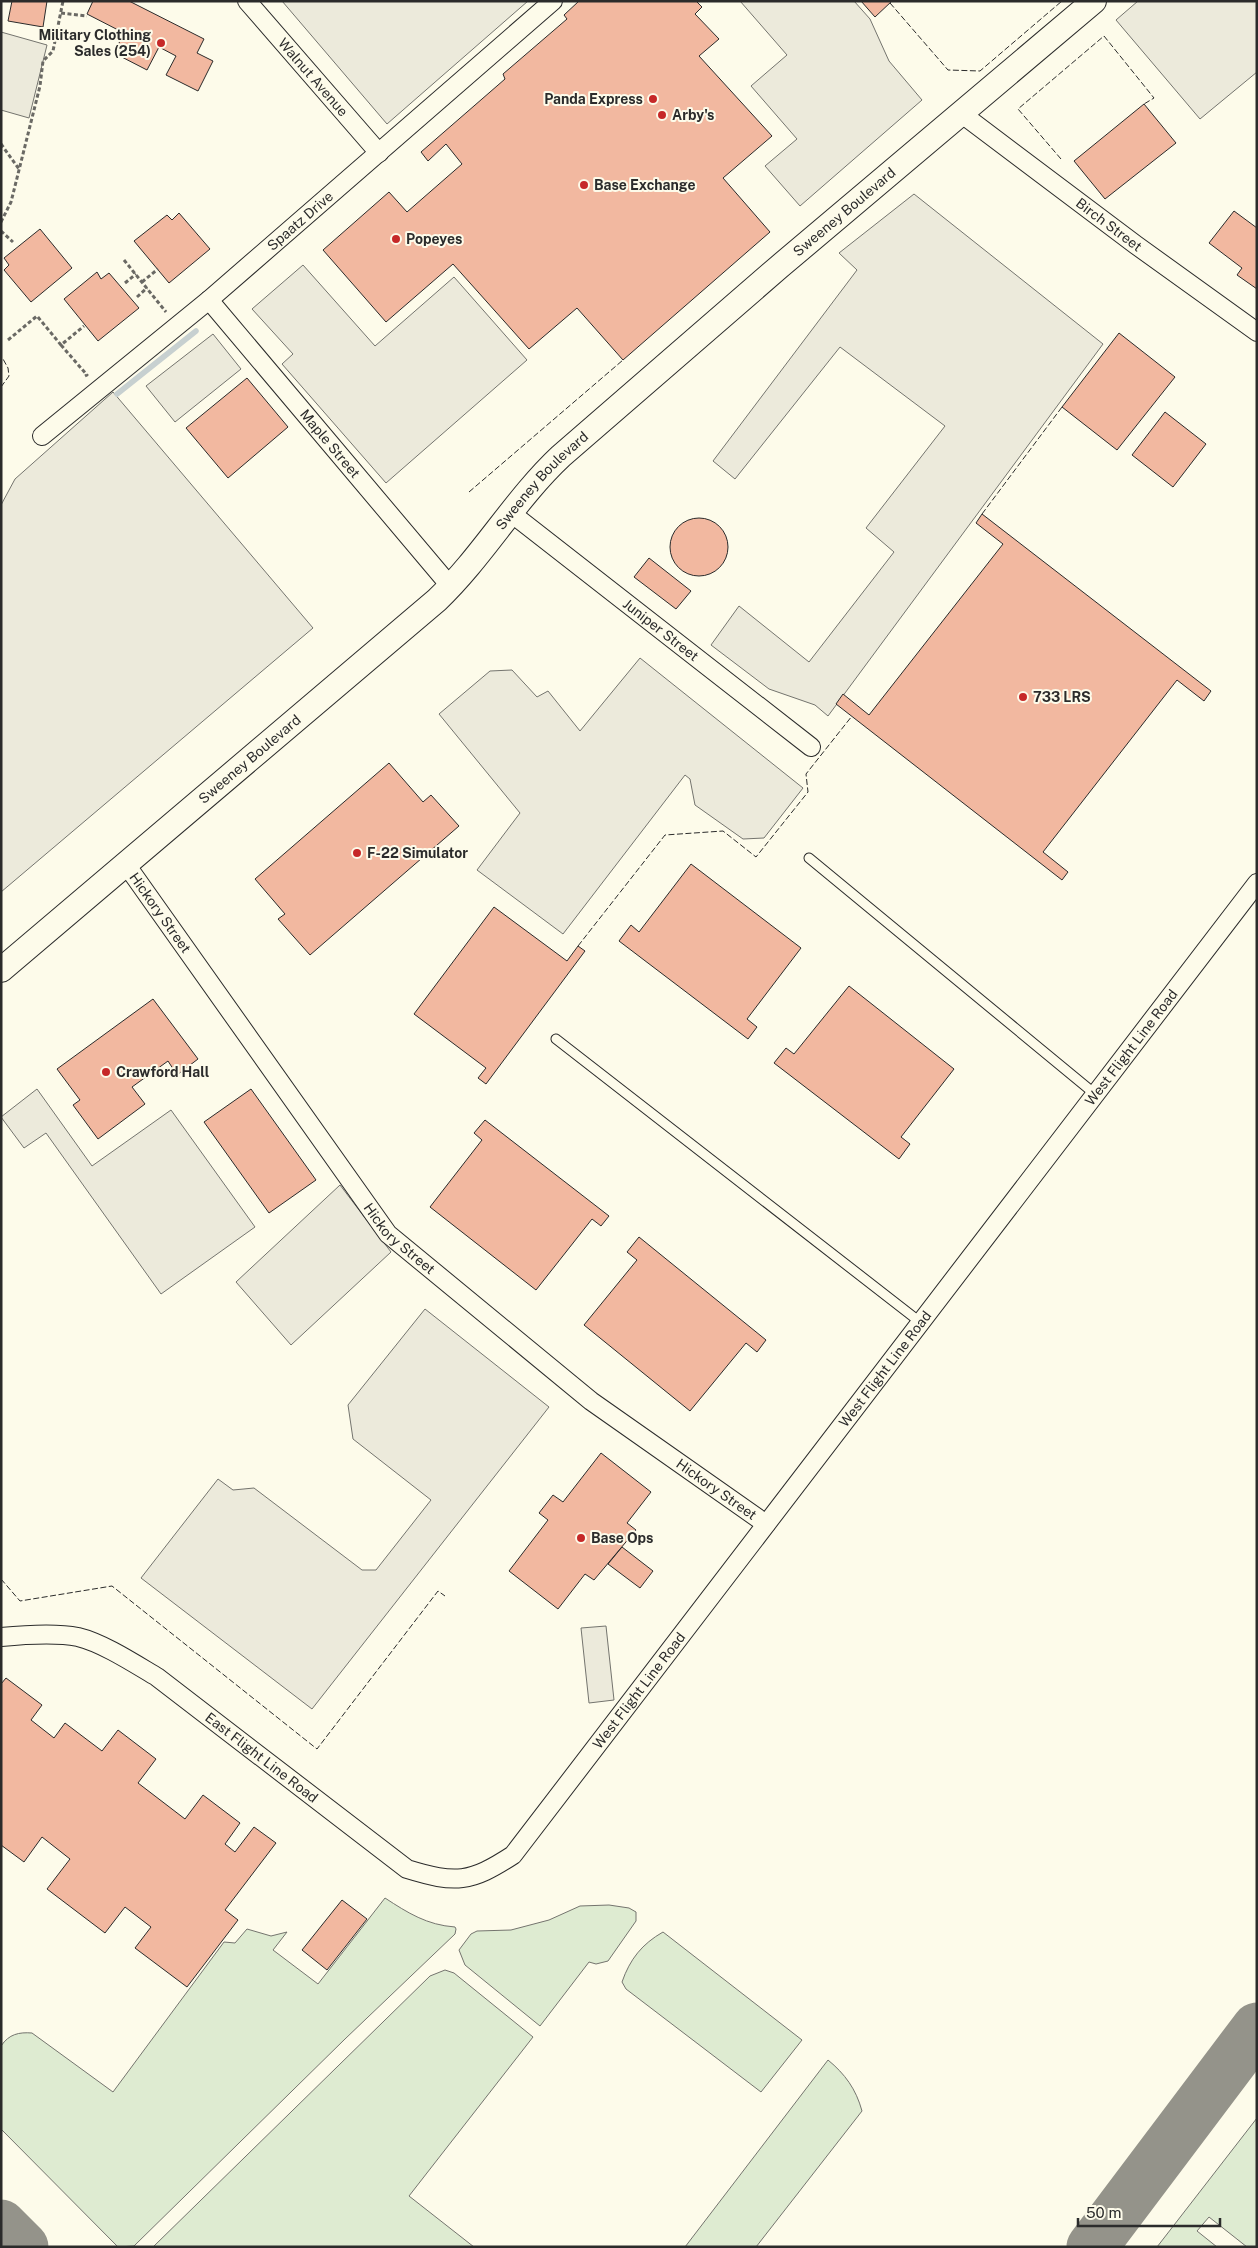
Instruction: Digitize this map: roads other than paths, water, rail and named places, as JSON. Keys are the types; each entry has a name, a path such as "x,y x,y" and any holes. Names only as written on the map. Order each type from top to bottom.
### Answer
{"main road":[{"name":"Sweeney Boulevard","path":"1,970 450,587 538,478 561,456 1094,1"}],"street":[{"name":"Walnut Avenue","path":"247,1 379,153"},
{"name":"Spaatz Drive","path":"42,436 209,300 553,1"},
{"name":"Birch Street","path":"962,114 1136,245 1257,332"},
{"name":"Maple Street","path":"209,300 450,587"},
{"name":"Juniper Street","path":"511,513 811,747"},
{"name":"Hickory Street","path":"125,863 388,1234 591,1401 766,1524"},
{"name":"West Flight Line Road","path":"513,1855 1257,883"},
{"name":"East Flight Line Road","path":"1,1637 22,1635 78,1638 121,1656 157,1677 407,1869 437,1878 463,1879 486,1872 513,1855"}],"lane":[{"path":"810,858 1095,1094"},
{"path":"556,1040 920,1322"}],"waterway":[{"path":"117,394 196,331"}],"place":[{"name":"Military Clothing Sales (254)","path":"161,43"},
{"name":"Panda Express","path":"653,99"},
{"name":"Arby's","path":"662,115"},
{"name":"Base Exchange","path":"584,185"},
{"name":"Popeyes","path":"396,239"},
{"name":"733 LRS","path":"1023,697"},
{"name":"F-22 Simulator","path":"357,853"},
{"name":"Crawford Hall","path":"106,1072"},
{"name":"Base Ops","path":"581,1538"}]}
